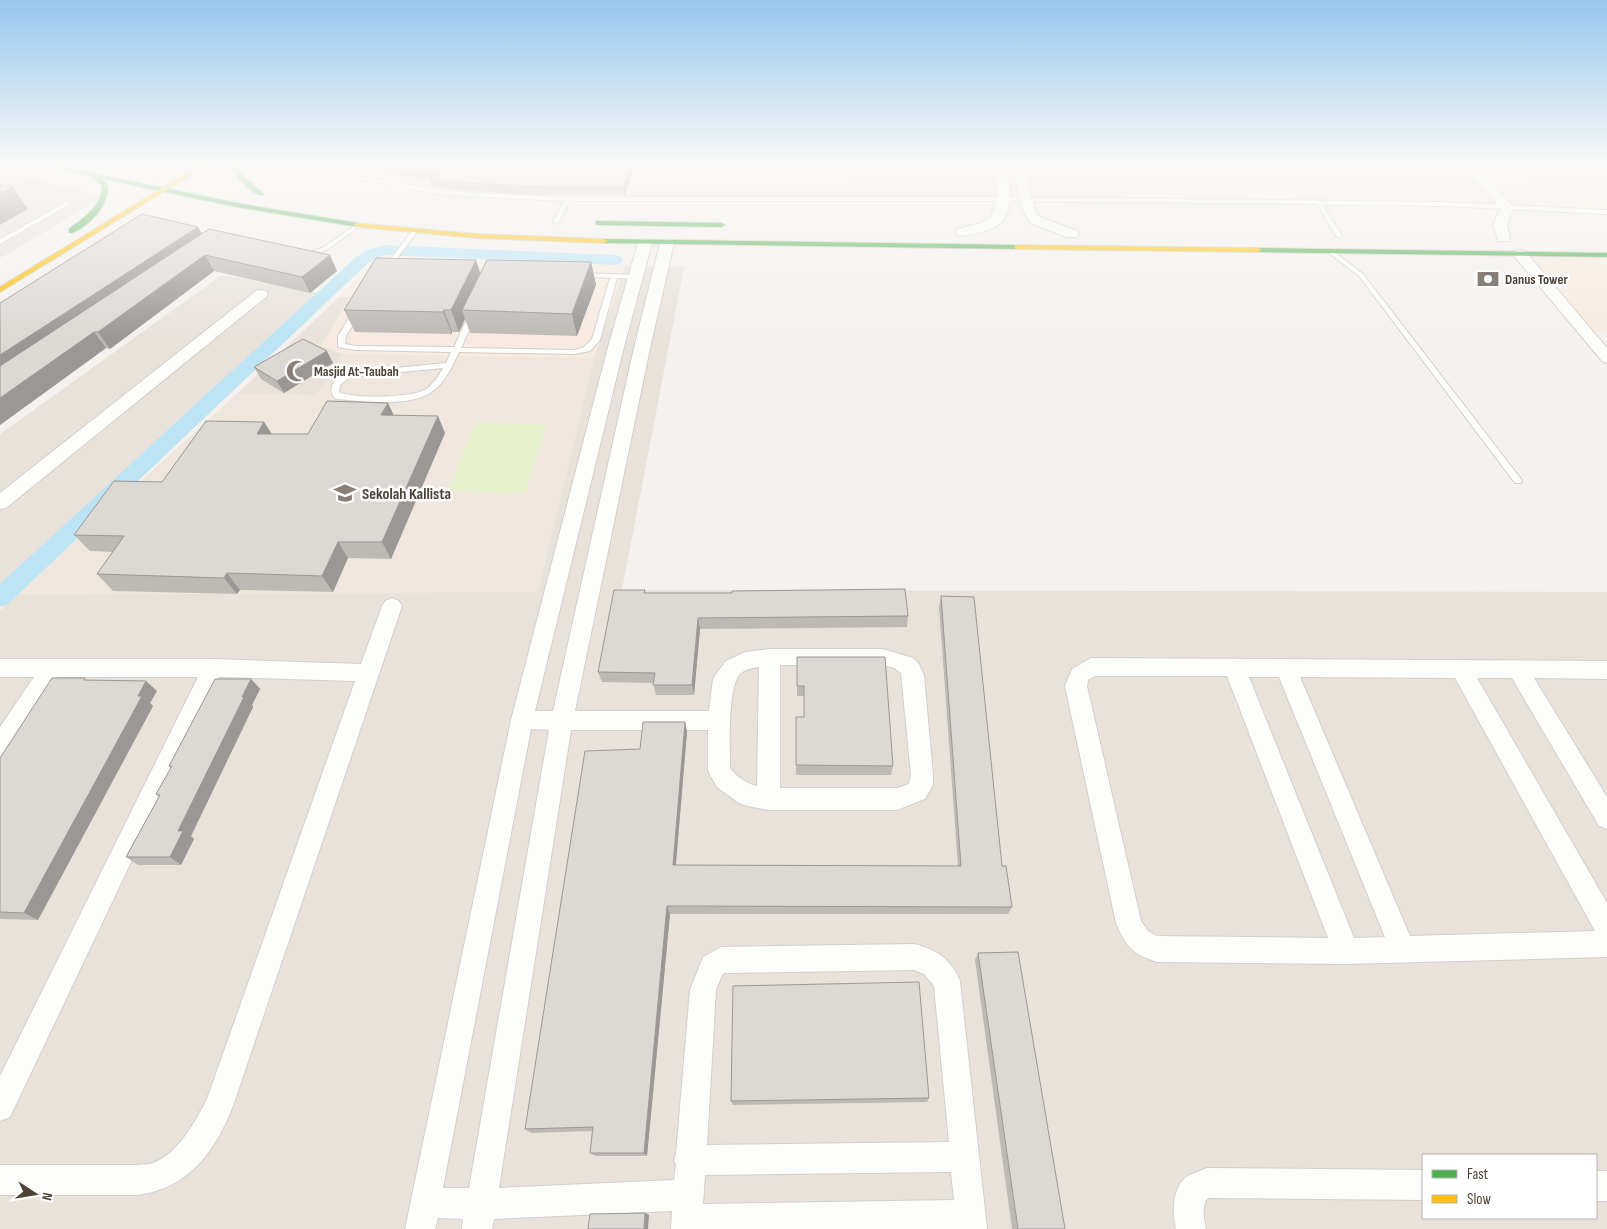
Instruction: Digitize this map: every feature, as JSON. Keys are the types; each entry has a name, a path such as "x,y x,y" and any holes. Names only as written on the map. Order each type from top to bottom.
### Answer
{"main road":[{"path":"80,223 67,234 85,223"},
{"path":"0,290 109,223"},
{"path":"103,227 112,223"},
{"path":"347,223 414,232 547,240 645,243 1607,255"},
{"path":"602,223 730,226"},
{"path":"957,232 999,233"},
{"path":"1036,233 1086,234"},
{"path":"1190,235 1198,250"}],"street":[{"path":"957,232 986,226 990,223"},
{"path":"1044,223 1072,234"},
{"path":"1501,223 1503,238"},
{"path":"645,243 616,347 522,720 423,1216 686,1215 972,1222 947,981 936,965 927,959 914,956 721,960 712,966 703,990 686,1215"},
{"path":"479,1216 562,720 642,348 667,243"},
{"path":"1520,254 1607,358"},
{"path":"0,503 261,294"},
{"path":"616,347 642,348"},
{"path":"0,1180 136,1180 158,1176 175,1166 192,1151 209,1127 219,1106 392,606"},
{"path":"768,798 770,657"},
{"path":"770,657 883,657 899,660 911,668 913,675 922,775 921,785 918,792 897,799 768,798 746,795 726,781 719,770 719,721 724,679 727,672 745,661 770,657"},
{"path":"1607,670 1091,667 1079,675 1076,686 1129,923 1137,941 1157,949 1346,951 1607,944"},
{"path":"0,668 213,668 368,673"},
{"path":"0,746 51,668"},
{"path":"0,1107 213,668"},
{"path":"1235,669 1346,951"},
{"path":"1286,669 1403,950"},
{"path":"1460,669 1607,928"},
{"path":"1518,670 1607,818"},
{"path":"522,720 719,721"},
{"path":"689,1160 965,1156"},
{"path":"1191,1229 1189,1220 1190,1201 1195,1189 1207,1183 1422,1185"}],"lane":[{"path":"0,242 33,223"},
{"path":"1331,223 1339,236"},
{"path":"296,254 306,255 326,248 358,225"},
{"path":"379,278 389,270 414,232"},
{"path":"1332,252 1361,275 1518,481"},
{"path":"577,275 636,277"},
{"path":"361,306 342,336 340,345 356,348 564,353 587,350 596,340 614,276"},
{"path":"447,365 348,375 336,383 333,388 337,396 398,398 420,395 435,385 447,365 456,350 476,307"}],"shaded area":[{"path":"0,223 59,223 0,258"},
{"path":"1520,254 1607,255 1607,332 1586,331"},
{"path":"377,261 684,267 622,590 1607,592 1607,1229 0,1229 0,610 238,393"},
{"path":"377,261 625,266 594,359 343,354 321,346 350,297 339,297"},
{"path":"222,275 317,293 0,586 0,434"},
{"name":"Sekolah Kallista","path":"343,354 594,359 538,592 16,595 238,393 316,395"}],"green space":[{"path":"475,423 547,424 525,494 448,492"}],"building":[{"path":"127,223 182,223 198,227 0,355 0,303"},
{"path":"209,229 330,255 302,277 205,255 98,332 94,332 0,398 0,366"},
{"path":"376,258 476,260 451,310 444,310 443,312 344,310"},
{"path":"487,260 591,262 572,314 462,310"},
{"path":"303,339 327,351 277,381 254,367"},
{"path":"327,401 388,403 381,415 438,416 382,542 338,542 322,576 227,573 224,578 97,574 124,536 74,535 114,481 162,482 206,421 264,422 257,434 308,434"},
{"path":"905,589 908,616 698,618 692,685 653,685 655,673 598,672 614,590 645,590 644,593 732,593 732,591"},
{"path":"941,596 974,597 1002,866 1006,866 1012,907 667,906 644,1153 590,1153 593,1127 525,1129 585,751 640,749 643,722 685,722 673,865 961,866"},
{"path":"797,657 885,657 893,766 796,765 796,717 804,717 804,686 797,686"},
{"path":"52,678 146,681 138,696 142,696 24,913 0,912 0,758"},
{"path":"215,679 251,679 178,831 183,831 170,857 126,857 160,795 156,794 172,766 169,766"},
{"path":"1018,952 1065,1229 1018,1229 978,953"},
{"path":"919,982 929,1098 731,1101 733,986"},
{"path":"645,1213 644,1229 588,1229 590,1214"}],"waterway":[{"path":"0,598 362,260 373,253 383,250 615,260"}],"traffic: fast":[{"path":"72,231 82,223"},
{"path":"348,223 358,225"},
{"path":"621,223 721,225"},
{"path":"604,241 1018,247"},
{"path":"1258,250 1607,255"}],"traffic: slow":[{"path":"0,290 109,223"},
{"path":"358,225 476,236 604,241"},
{"path":"1018,247 1258,250"}],"place":[{"name":"Danus Tower","path":"1488,279"},
{"name":"Masjid At-Taubah","path":"297,371"},
{"name":"Sekolah Kallista","path":"345,493"}]}
